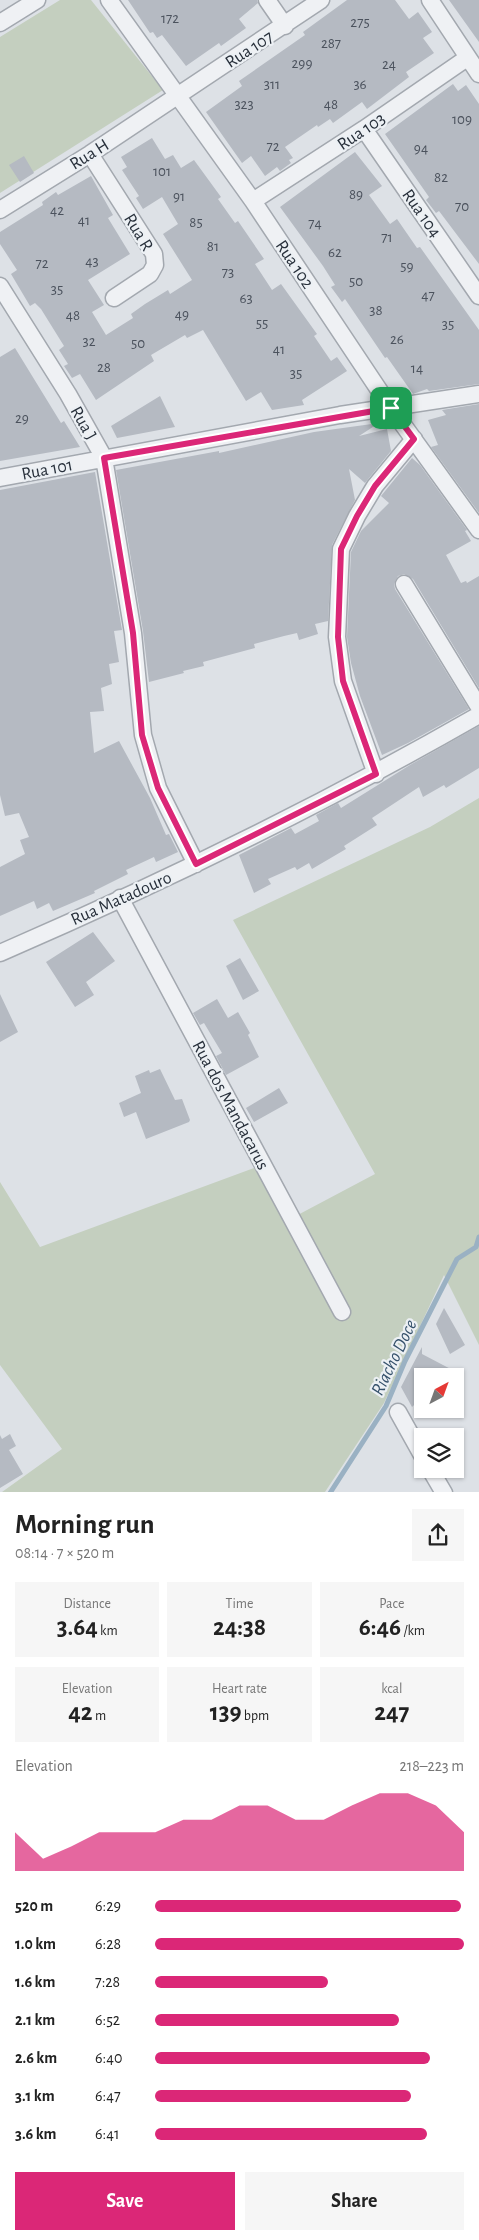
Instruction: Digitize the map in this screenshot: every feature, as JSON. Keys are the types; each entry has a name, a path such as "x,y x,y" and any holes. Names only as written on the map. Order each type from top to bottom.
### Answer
{"street":[{"path":"0,23 37,0"},
{"name":"Rua 102","path":"109,0 253,201 391,408 479,530"},
{"path":"267,0 285,26"},
{"name":"Rua 107","path":"177,97 285,26 320,0"},
{"path":"430,0 479,74"},
{"name":"Rua 103","path":"253,201 364,129 468,58"},
{"name":"Rua H","path":"0,210 177,97"},
{"name":"Rua 104","path":"364,129 479,296"},
{"name":"Rua R","path":"90,154 154,254 155,265 150,274 114,298"},
{"name":"Rua J","path":"0,286 68,394 104,458 133,633 142,735 158,788 196,864"},
{"name":"Rua 101","path":"0,478 104,458 479,394"},
{"path":"376,774 343,681 338,637 341,549 357,516 375,486 414,439"},
{"path":"404,584 479,707"},
{"name":"Rua Matadouro","path":"0,953 196,864 376,774 479,715"},
{"name":"Rua dos Mandacarus","path":"120,898 342,1312"},
{"path":"398,1412 414,1441"},
{"path":"435,1478 444,1492"}],"green space":[{"path":"60,0 91,0 163,90 0,193 0,37"},
{"path":"479,798 479,1345 444,1275 384,1403 325,1492 2,1492 62,1449 0,1365 0,1182 40,1247 254,1168 292,1218 375,1174 233,920 430,827"}],"building":[{"path":"128,0 257,0 258,3 239,19 246,28 221,46 219,43 186,66 162,35 157,38 153,32 150,33"},
{"path":"347,0 395,0 409,19 418,12 432,32 423,38 434,53 406,72 409,77 367,109 362,102 333,123 330,119 318,127 317,125 285,147 293,158 289,160 291,163 280,171 277,167 265,176 251,156 242,163 206,112 242,86 239,81 305,35 303,32"},
{"path":"449,0 479,0 479,42"},
{"path":"453,84 458,91 466,85 479,104 479,264 439,211 436,213 426,200 429,197 385,134"},
{"path":"152,138 165,159 173,155 181,168 194,160 221,197 218,199 235,223 238,221 264,259 255,264 272,290 281,284 317,334 314,336 331,361 337,357 347,371 302,400 304,405 272,410 261,392 246,401 203,330 187,338 185,335 151,355 154,361 96,400 80,374 72,378 64,366 68,364 59,350 64,346 41,309 35,303 30,306 11,274 17,270 0,244 0,232 43,205 42,202 56,192 58,195 91,176 113,215 108,218 130,254 88,280 104,305 92,312 106,335 133,318 131,314 145,304 168,290 170,294 192,280 163,234 178,224 162,197 143,209 136,198 139,196 122,170 127,167 121,157"},
{"path":"355,152 382,186 369,195 390,224 397,219 417,248 420,247 479,330 479,384 429,391 427,389 413,394 387,357 385,358 345,299 342,302 331,287 335,285 323,266 280,207"},
{"path":"24,156 34,173 20,182 9,165"},
{"path":"15,348 61,423 64,421 80,447 0,461 0,357"},
{"path":"160,396 175,427 117,438 111,426"},
{"path":"479,404 479,513 431,447 438,445 428,420 446,415 442,410"},
{"path":"379,423 359,436 387,429 391,451 365,483 349,469 355,500 332,545 328,621 315,624 318,634 299,640 297,633 254,644 255,648 203,662 204,666 149,682 143,631 116,470 219,451 219,453 314,432"},
{"path":"412,458 420,465 467,530 465,531 471,541 446,555 461,583 466,581 467,583 479,576 479,688 413,579 404,574 398,576 394,584 395,589 469,709 408,743 382,755 360,696 351,663 347,637 351,552 361,531 389,503 381,496"},
{"path":"95,472 122,630 114,631 119,662 109,664 112,684 101,688 104,711 90,712 94,753 119,741 150,798 166,835 169,834 178,852 156,862 154,857 126,870 128,874 94,891 95,893 53,911 49,903 37,909 34,901 0,916 0,867 25,854 20,840 29,837 19,813 5,816 0,795 0,490"},
{"path":"479,726 479,768 446,788 444,785 423,797 419,787 372,818 377,825 344,846 346,849 312,869 309,863 297,870 295,867 268,879 271,884 254,893 239,855 291,828 295,834 319,821 316,815 338,803 341,808 410,765"},
{"path":"93,932 115,961 86,982 94,995 75,1007 46,962"},
{"path":"240,958 259,991 243,1000 226,966"},
{"path":"0,994 18,1032 0,1042"},
{"path":"217,999 228,1018 238,1012 250,1033 248,1035 259,1057 226,1075 216,1056 222,1053 204,1023 200,1025 193,1013"},
{"path":"160,1069 175,1100 182,1099 190,1120 146,1139 136,1112 124,1117 119,1103 141,1093 135,1076 149,1070 150,1073"},
{"path":"279,1088 288,1103 254,1122 246,1108"},
{"path":"444,1308 465,1345 450,1354 436,1324"},
{"path":"422,1347 422,1354 449,1368 414,1368 414,1405 412,1407 401,1387"},
{"path":"10,1434 16,1446 9,1450 23,1474 0,1488 0,1435 2,1439"}],"waterway":[{"name":"Riacho Doce","path":"331,1492 386,1406 405,1361 457,1259 476,1247 479,1237"}],"route":[{"path":"391,408 414,439 375,486 357,516 341,549 338,637 343,681 376,774 196,864 158,788 142,735 141,699 133,633 104,458 340,415 391,408"}]}
